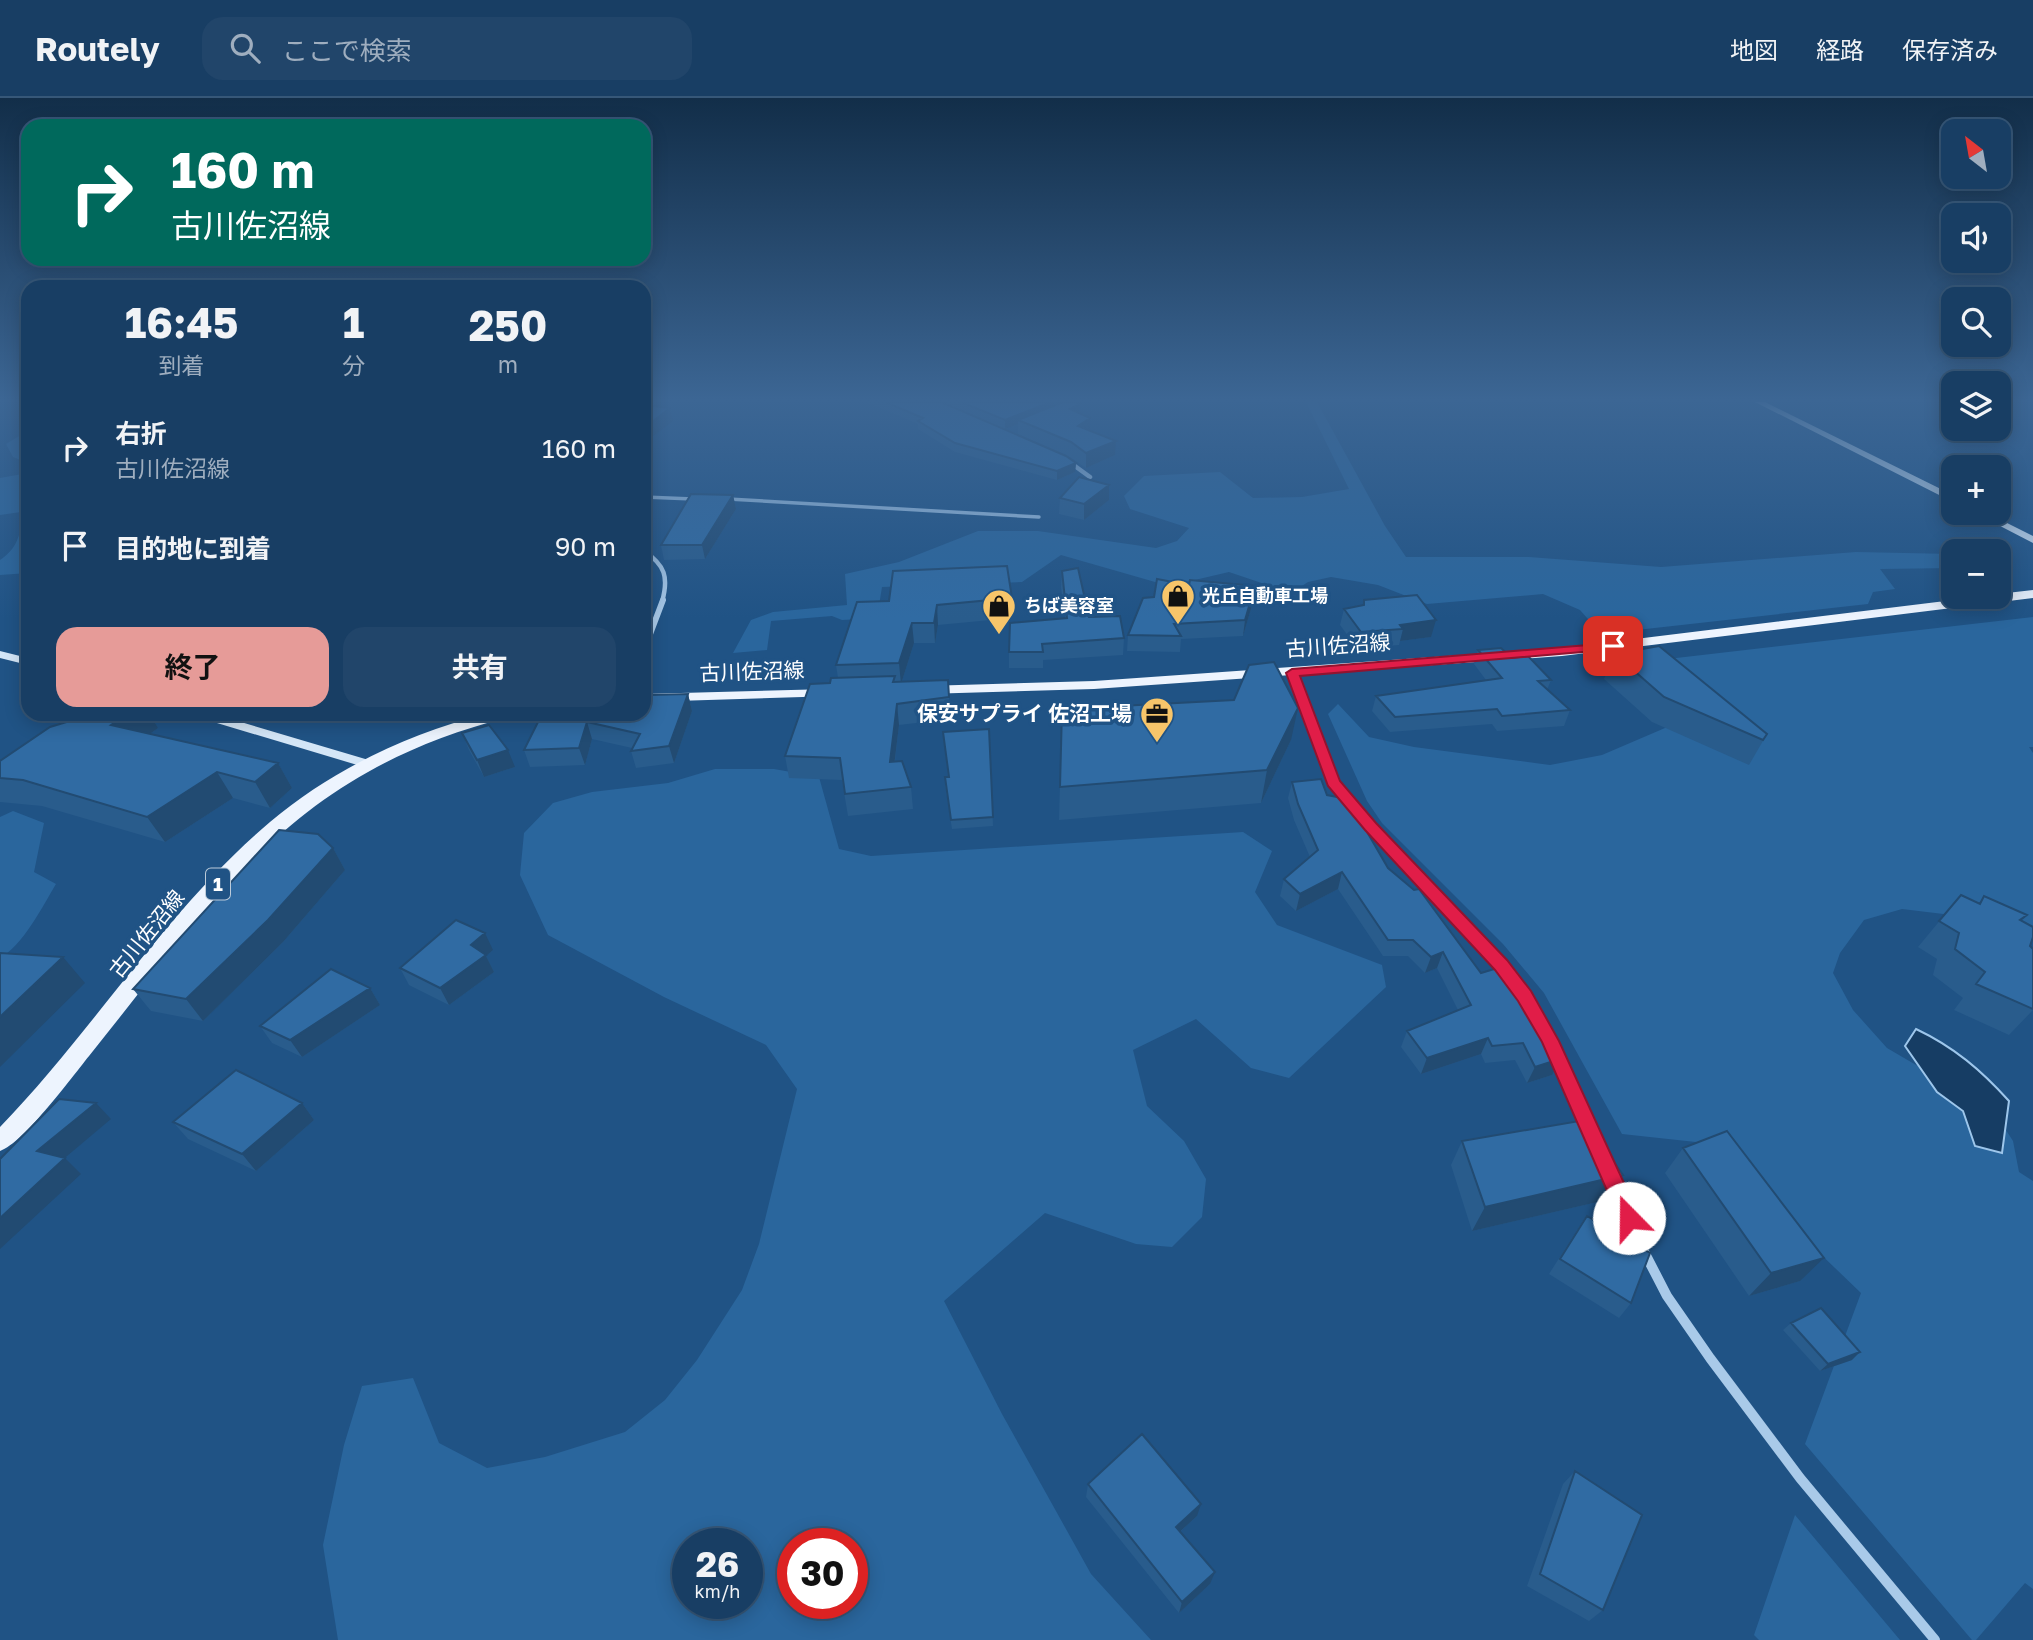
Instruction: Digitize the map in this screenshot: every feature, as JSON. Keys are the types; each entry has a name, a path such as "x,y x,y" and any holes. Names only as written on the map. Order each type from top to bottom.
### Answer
{"main road":[{"name":"古川佐沼線","path":"903,691 1094,685 1292,673 1638,644 2033,594"},
{"name":"古川佐沼線","path":"651,698 849,692"},
{"name":"古川佐沼線","path":"0,1142 75,1061 170,941 250,849 325,790 368,764 421,739 472,721"}],"street":[{"path":"1085,474 1090,477"},
{"path":"1903,474 1941,493"},
{"path":"2004,525 2033,540"},
{"path":"651,556 660,563 666,574 666,586 651,630"},
{"path":"0,654 21,660"},
{"path":"1292,673 1334,783 1370,826 1501,965 1524,996 1550,1041 1596,1140"},
{"path":"224,721 368,764"},
{"path":"1607,1166 1637,1238 1667,1296 1792,1469 1935,1640"}],"lane":[{"path":"651,497 699,499"},
{"path":"727,499 1039,517"}],"shaded area":[{"path":"21,474 21,512 0,515 0,478"},
{"path":"1222,474 1253,498 1302,497 1349,489 1342,474 1356,474 1385,526 1406,557 1529,557 1661,567 1856,552 1941,554 1941,568 1880,569 1895,589 1873,592 1868,604 1601,634 1580,610 1543,594 1427,604 1378,585 1331,577 1308,582 1291,593 1229,572 1169,586 1061,555 1022,582 882,587 877,618 842,620 832,616 771,621 767,650 733,653 751,620 773,612 847,605 845,574 899,562 978,531 1038,531 1156,548 1177,541 1189,528 1130,509 1124,496 1144,476"},
{"path":"21,519 21,574 0,575 0,560 15,545 20,533"},
{"path":"2033,617 2033,747 2029,747 2033,753 2033,939 1993,920 1902,909 1864,920 1840,953 1833,973 1853,1010 1887,1048 1993,1110 2013,1141 2019,1172 2033,1181 2033,1589 2025,1583 1976,1640 1972,1640 1805,1444 1861,1293 1705,1143 1622,1134 1544,993 1503,944 1382,823 1367,801 1328,714 1338,704 1369,737 1414,747 1550,765 1602,755 1679,722 1633,663"},
{"path":"715,769 774,769 819,777 839,849 871,856 1243,832 1272,851 1255,892 1277,925 1382,965 1386,987 1289,1078 1251,1068 1196,1019 1133,1050 1147,1106 1184,1141 1206,1179 1202,1217 1172,1247 1136,1244 1045,1213 944,1301 1002,1414 1091,1574 1151,1640 338,1640 323,1545 344,1445 362,1386 413,1378 439,1443 487,1468 545,1457 625,1432 665,1400 697,1360 742,1290 759,1244 797,1089 766,1045 664,997 548,935 520,875 524,833 553,803 592,792 668,783"},
{"path":"13,811 44,823 34,872 56,884 24,936 0,957 0,817"},
{"path":"1916,1029 1943,1043 1966,1060 2009,1101 2002,1153 1975,1146 1963,1111 1937,1092 1905,1046"},
{"path":"1795,1515 1900,1640 1759,1640 1754,1635"}],"building":[{"path":"1079,477 1109,485 1084,504 1060,498"},
{"path":"691,494 733,495 702,545 661,545"},
{"path":"1007,566 1012,598 937,605 934,623 912,623 899,663 836,665 857,602 889,601 893,571"},
{"path":"1078,568 1089,617 1120,616 1124,638 1042,644 1043,652 1009,652 1010,623 1067,618 1062,571"},
{"path":"1157,579 1189,585 1190,580 1255,586 1245,620 1174,624 1181,636 1128,635 1143,598 1154,597"},
{"path":"1417,595 1436,620 1400,625 1403,629 1361,632 1344,609 1364,605 1364,600"},
{"path":"1659,646 1767,734 1763,740 1664,697 1615,654"},
{"path":"1501,648 1512,658 1528,656 1551,680 1538,681 1570,710 1502,716 1497,709 1395,717 1376,696 1502,678 1478,650"},
{"path":"1274,662 1298,708 1267,770 1060,787 1062,709 1234,700 1249,665"},
{"path":"895,676 893,682 948,680 949,697 897,704 890,762 902,761 911,787 845,794 840,758 785,756 810,684 830,683 831,678"},
{"path":"688,694 669,746 631,751 640,734 587,722 579,748 524,750 538,721 651,721 651,695"},
{"path":"70,721 117,721 111,725 278,763 255,782 217,772 147,817 23,780 0,778 0,761 50,727"},
{"path":"489,725 508,750 477,760 462,733"},
{"path":"989,729 993,817 951,820 943,732"},
{"path":"1321,779 1327,795 1348,799 1388,868 1414,890 1419,889 1481,973 1504,966 1560,1059 1535,1067 1523,1043 1492,1046 1488,1038 1427,1058 1407,1031 1471,1005 1443,952 1431,957 1413,940 1388,940 1342,872 1300,894 1284,879 1318,850 1298,804 1292,782"},
{"path":"279,830 318,834 333,848 268,920 186,999 133,989"},
{"path":"1961,895 1980,904 1984,896 2027,915 2020,920 2033,927 2030,946 2033,949 2033,1009 1976,984 1985,972 1955,949 1959,933 1939,921"},
{"path":"456,920 485,933 471,945 486,955 440,988 400,968"},
{"path":"0,953 63,957 0,1017"},
{"path":"331,969 370,988 290,1040 260,1026"},
{"path":"236,1070 302,1103 242,1154 173,1122"},
{"path":"59,1099 96,1103 37,1151 65,1158 0,1218 0,1159"},
{"path":"1585,1120 1623,1175 1485,1207 1462,1141"},
{"path":"1727,1131 1824,1258 1771,1273 1683,1148"},
{"path":"1587,1216 1650,1253 1631,1303 1560,1259"},
{"path":"1821,1308 1860,1352 1828,1364 1791,1323"},
{"path":"1142,1434 1201,1504 1176,1527 1215,1572 1182,1602 1088,1484"},
{"path":"1575,1471 1642,1515 1603,1610 1540,1574"}],"place":[{"name":"光丘自動車工場","path":"1178,626"},
{"name":"ちば美容室","path":"999,636"},
{"name":"保安サプライ 佐沼工場","path":"1157,744"}],"route":[{"path":"1613,646 1292,673 1334,783 1370,826 1501,965 1524,996 1550,1041 1629,1218"}]}
